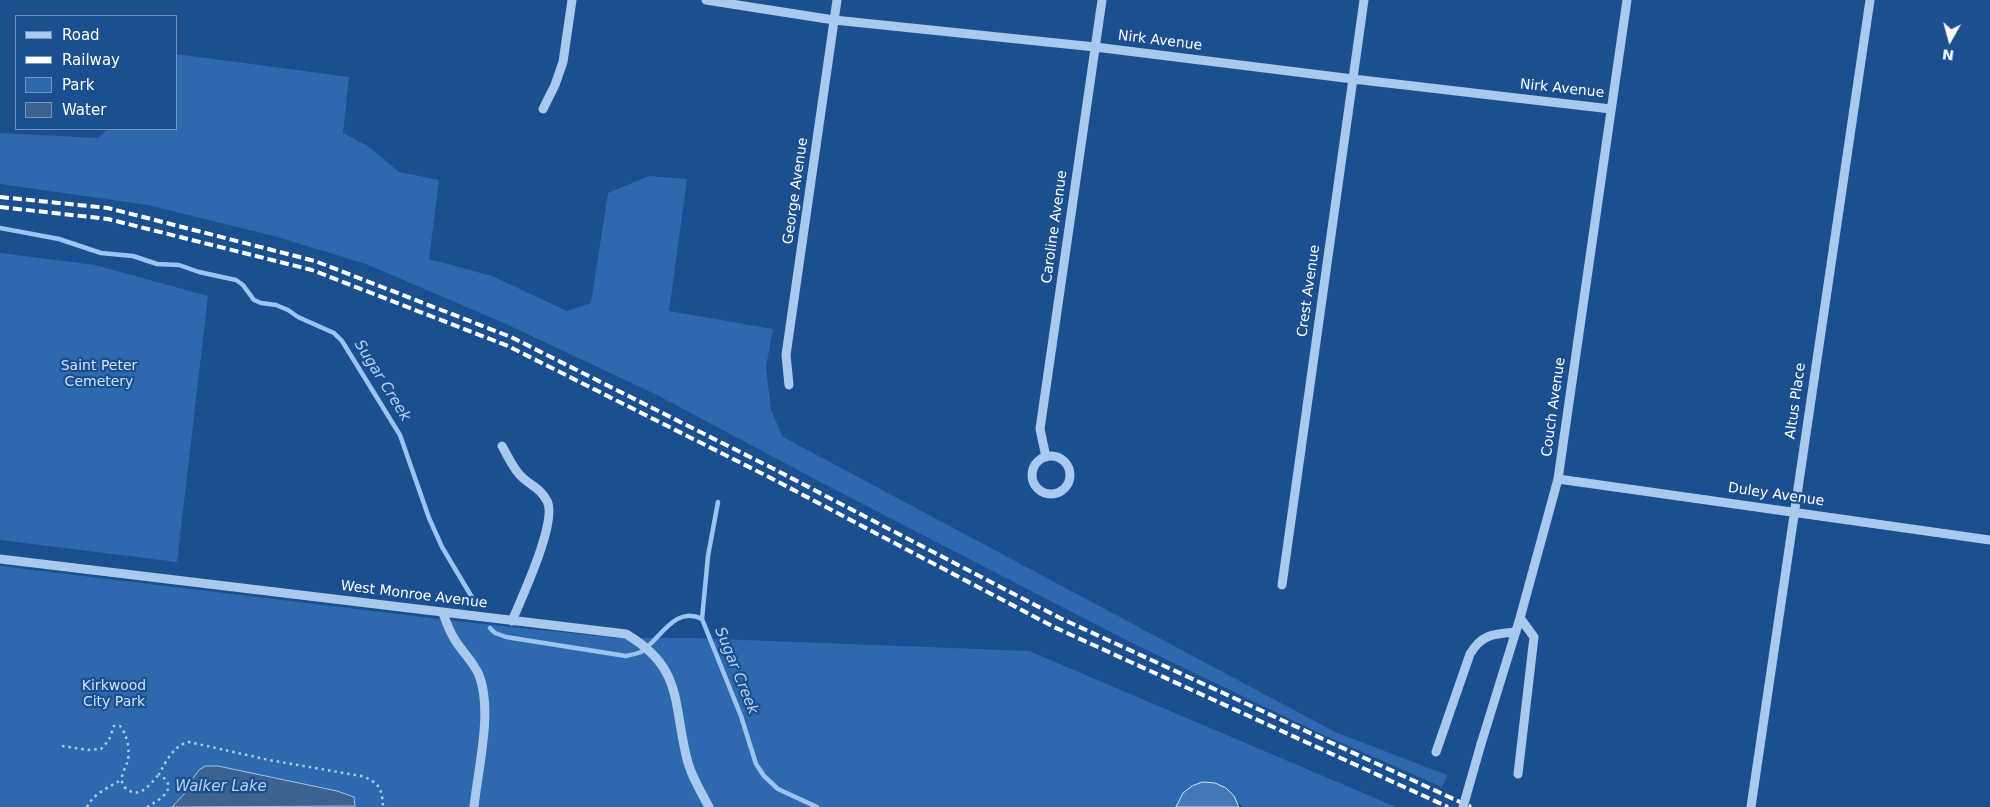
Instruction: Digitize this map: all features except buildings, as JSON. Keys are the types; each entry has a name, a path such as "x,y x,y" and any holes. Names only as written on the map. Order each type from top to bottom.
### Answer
{"street":[{"path":"543,109 555,86 563,62 572,0"},
{"name":"Nirk Avenue","path":"706,0 834,20 1095,47 1353,80 1611,109"},
{"name":"George Avenue","path":"789,385 786,355 837,0"},
{"name":"Caroline Avenue","path":"1046,457 1040,429 1102,0"},
{"name":"Crest Avenue","path":"1282,585 1364,0"},
{"name":"Couch Avenue","path":"1463,807 1516,632 1558,479 1627,0"},
{"name":"Altus Place","path":"1751,807 1870,0"},
{"path":"502,446 521,477 540,490 549,504 541,553 512,621"},
{"path":"1046,457 1058,458 1063,461 1069,471 1068,483 1054,494 1048,494 1037,488 1032,476 1036,464 1046,457"},
{"name":"Duley Avenue","path":"1558,479 1990,540"},
{"name":"West Monroe Avenue","path":"0,559 626,634 642,643 660,663 670,678 676,695 686,756 695,782 709,807"},
{"path":"443,612 456,642 470,658 483,687 485,714 474,807"},
{"path":"1518,774 1534,637 1520,618"},
{"path":"1436,752 1470,654 1477,643 1495,634 1516,632"}],"path":[{"path":"62,746 88,750 101,749 109,740 114,726 122,728 129,756 121,780 91,800 87,807"},
{"path":"121,780 127,790 138,792 150,785 173,751 180,744 189,742 269,760 336,770 372,780 381,791 383,807"},
{"path":"147,807 161,800 167,793 169,784 167,779 159,774"}],"green space":[{"path":"178,54 349,77 343,133 368,146 399,172 439,180 429,259 492,276 567,311 591,303 608,193 649,176 687,179 669,311 773,329 766,367 771,410 783,437 1335,732 1447,775 1442,787 1319,733 1128,641 826,485 657,395 506,324 366,264 274,236 148,205 0,184 0,133 98,138 107,130 178,130"},
{"name":"Saint Peter Cemetery","path":"0,253 95,265 208,296 177,562 0,540"},
{"name":"Kirkwood City Park","path":"0,566 464,622 617,638 692,638 1029,651 1396,807 0,807"}],"water":[{"name":"Walker Lake","path":"206,766 218,766 337,791 354,797 355,806 172,807 188,790 191,781 199,770"}],"waterway":[{"name":"Sugar Creek","path":"0,228 59,239 101,253 133,256 157,264 179,265 199,272 236,280 243,285 254,300 276,305 334,333 342,341 400,435 429,518 442,547 476,604"},
{"name":"Sugar Creek","path":"718,502 708,556 702,619 741,716 756,764 764,776 778,789 817,807"},
{"name":"Sugar Creek","path":"490,628 495,633 506,637 626,656 641,652 648,647 675,620 692,616 702,619"}],"railway":[{"path":"0,197 108,208 315,261 511,337 772,468 1060,618 1471,807"},
{"path":"0,207 108,219 312,270 508,346 767,476 1054,627 1448,807"}]}
